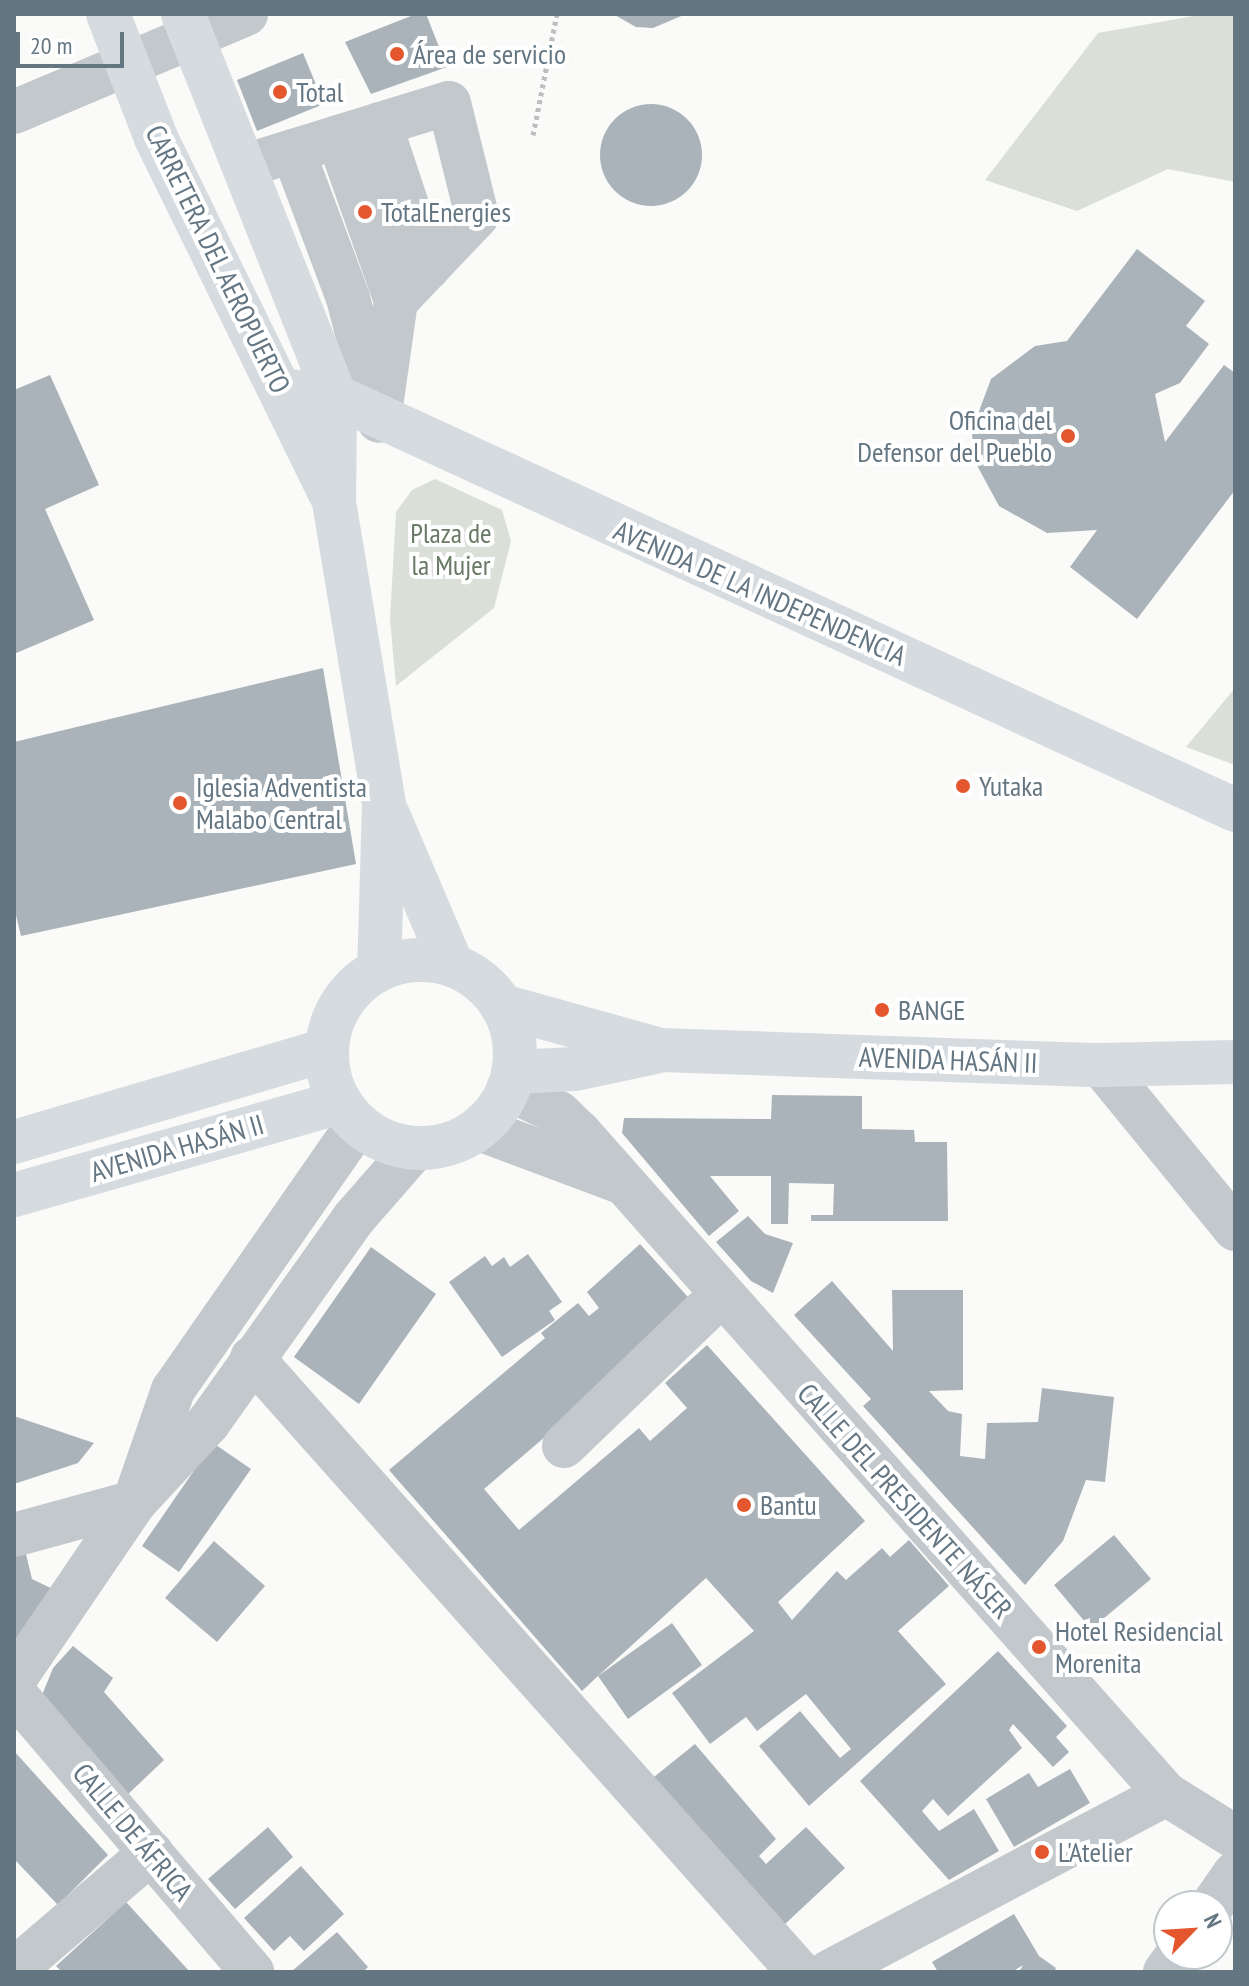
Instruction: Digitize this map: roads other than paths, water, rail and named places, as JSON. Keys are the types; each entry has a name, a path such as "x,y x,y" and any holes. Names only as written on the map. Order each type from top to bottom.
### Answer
{"main road":[{"name":"CARRETERA DEL AEROPUERTO","path":"108,14 156,138 282,390 334,502"},
{"name":"CARRETERA DEL AEROPUERTO","path":"189,26 335,396 334,502 384,805 379,969"},
{"name":"AVENIDA DE LA INDEPENDENCIA","path":"282,390 335,396 379,421 1235,810"},
{"name":"CARRETERA DEL AEROPUERTO","path":"384,805 452,965"},
{"path":"415,961 452,965 471,974 502,1006 513,1038 511,1081 479,1129 448,1144 415,1148 394,1144 349,1113 327,1050 342,1002 379,969 415,961"},
{"name":"AVENIDA HASÁN II","path":"502,1006 661,1050 1101,1065 1235,1062"},
{"name":"AVENIDA HASÁN II","path":"14,1142 327,1050"},
{"name":"AVENIDA HASÁN II","path":"511,1081 661,1050"},
{"name":"AVENIDA HASÁN II","path":"14,1195 349,1113"}],"street":[{"path":"14,112 130,66 189,26 246,14"},
{"path":"244,166 449,103 477,216 396,301"},
{"path":"380,124 428,268"},
{"path":"338,137 396,301 379,421"},
{"path":"293,151 348,298 379,421"},
{"path":"1101,1065 1235,1229"},
{"name":"CALLE DEL PRESIDENTE NÁSER","path":"511,1081 559,1113 1166,1794 1235,1837"},
{"path":"135,1502 173,1390 349,1113"},
{"name":"CALLE DEL PRESIDENTE NÁSER","path":"479,1129 623,1183"},
{"path":"14,1680 135,1502 209,1422 354,1218 415,1148"},
{"path":"564,1446 721,1295"},
{"path":"252,1358 799,1972"},
{"path":"14,1535 135,1502"},
{"name":"CALLE DE ÁFRICA","path":"14,1693 252,1972"},
{"path":"829,1972 1166,1794"},
{"path":"22,1963 151,1853"},
{"path":"1223,1890 1235,1873"}],"place":[{"name":"Área de servicio","path":"397,54"},
{"name":"Total","path":"280,92"},
{"name":"TotalEnergies","path":"365,212"},
{"name":"Oficina del Defensor del Pueblo","path":"1068,436"},
{"name":"Yutaka","path":"963,786"},
{"name":"Iglesia Adventista Malabo Central","path":"180,803"},
{"name":"BANGE","path":"882,1010"},
{"name":"Bantu","path":"744,1505"},
{"name":"Hotel Residencial Morenita","path":"1039,1647"},
{"name":"L'Atelier","path":"1042,1852"}],"park label":[{"name":"Plaza de la Mujer","path":"451,549"}]}
